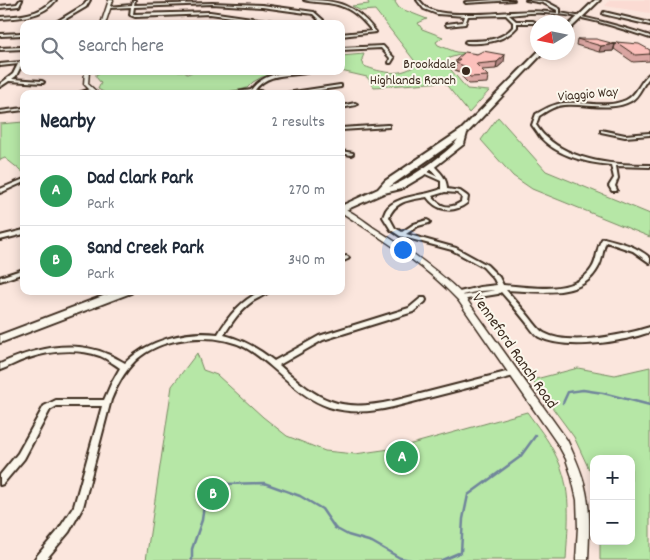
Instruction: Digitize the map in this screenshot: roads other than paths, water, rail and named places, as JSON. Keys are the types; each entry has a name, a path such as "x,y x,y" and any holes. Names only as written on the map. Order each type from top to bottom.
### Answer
{"main road":[{"path":"575,22 598,0"},
{"path":"381,191 388,183 464,132 534,60"},
{"path":"345,207 381,191 398,187 423,172 460,142 464,132"},
{"path":"423,172 420,168 441,153 444,145"},
{"path":"0,339 116,295"}],"street":[{"path":"0,7 18,5 21,0"},
{"path":"0,18 44,10 55,0"},
{"path":"60,20 85,6 89,0"},
{"path":"104,20 111,0"},
{"path":"134,0 131,15 135,16 210,14 267,20"},
{"path":"235,3 240,0"},
{"path":"305,0 333,4 353,10 360,14 374,32 345,35"},
{"path":"418,0 421,5 430,10 466,16 536,12 558,14 589,19 650,36"},
{"path":"466,2 513,0"},
{"path":"527,0 554,6 559,10 558,14"},
{"path":"109,7 195,2 235,3 314,13 321,20"},
{"path":"506,13 515,22 530,22"},
{"path":"604,13 650,24"},
{"path":"16,16 17,21"},
{"path":"66,16 77,17"},
{"path":"447,25 464,23 466,16"},
{"path":"467,42 483,42 507,35 515,27 515,22"},
{"path":"0,36 20,34"},
{"path":"345,49 382,47 392,58 390,62"},
{"path":"0,50 20,48"},
{"path":"0,65 20,63"},
{"path":"0,86 15,75 20,66"},
{"path":"86,75 85,81 90,90"},
{"path":"253,90 257,82 268,77 282,75"},
{"name":"Viaggio Way","path":"650,75 641,84 634,97 627,101 616,104 563,105 554,107 537,116 534,125 539,135 552,146 567,154 613,164 650,166"},
{"path":"9,80 42,82"},
{"path":"311,90 340,86"},
{"path":"345,106 355,104"},
{"path":"0,112 20,110"},
{"path":"345,129 387,126"},
{"path":"603,131 624,136 650,134"},
{"path":"345,153 351,154"},
{"path":"613,164 616,178 612,186 614,190"},
{"path":"431,166 442,177 445,184 444,190"},
{"path":"423,172 442,180"},
{"path":"0,191 20,182"},
{"path":"429,196 434,203 442,208 454,208 464,203 465,197 461,194 444,190 429,196 399,202 388,210 386,217 388,223 402,235 454,248 485,266 497,278 502,288 540,334 562,341 606,339 650,329"},
{"name":"Venneford Ranch Road","path":"345,212 431,269 459,296 563,444 574,464 584,504 582,560"},
{"path":"402,235 416,225 427,222"},
{"path":"0,238 20,233"},
{"path":"459,296 498,292 502,288 550,289 579,283 596,268 601,256 601,244 604,240 626,246 646,256 650,261"},
{"path":"0,279 20,272"},
{"path":"220,336 232,315 249,299 258,295"},
{"path":"274,365 321,338 411,310 423,300"},
{"path":"39,560 55,544 70,524 78,507 110,388 125,367 144,351 168,340 193,336 220,336 247,345 314,398 337,407 360,409 380,407 514,373"},
{"path":"0,368 18,358 45,350 77,348 99,353 125,367"},
{"path":"0,481 21,456 47,408 56,403 105,403"}],"waterway":[{"path":"563,403 568,392 583,390 650,405"},
{"path":"442,560 461,552 463,519 468,495 520,457 536,435"},
{"path":"192,560 192,549 202,520 205,498 215,487 225,484 264,483 300,496 322,509 335,528 348,535 372,542 400,558 411,560"}],"place":[{"name":"Brookdale Highlands Ranch","path":"466,71"},
{"name":"Dad Clark Park","path":"402,457"},
{"name":"Sand Creek Park","path":"213,494"}]}
